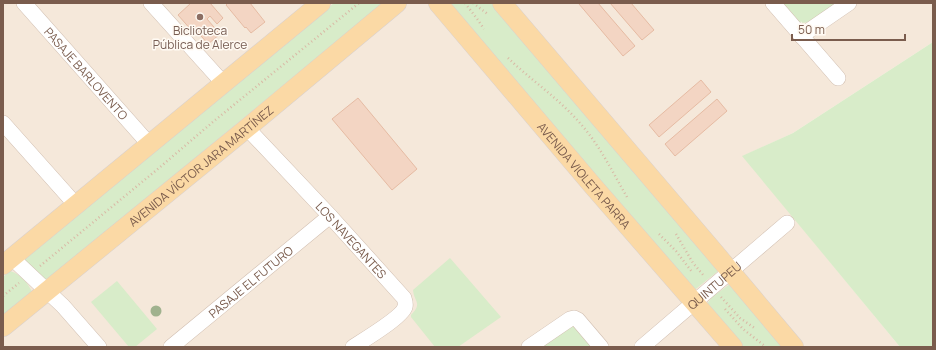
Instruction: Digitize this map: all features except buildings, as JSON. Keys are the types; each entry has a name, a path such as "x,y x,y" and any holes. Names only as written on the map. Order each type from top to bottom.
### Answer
{"main road":[{"path":"8,262 321,3"},
{"name":"AVENIDA VÍCTOR JARA MARTÍNEZ","path":"3,328 46,291 247,128 396,3"},
{"name":"AVENIDA VIOLETA PARRA","path":"438,3 593,186 733,347"},
{"path":"502,3 794,347"}],"street":[{"name":"PASAJE BARLOVENTO","path":"24,3 149,144"},
{"path":"152,3 224,84"},
{"path":"773,3 838,78"},
{"path":"801,36 849,3"},
{"path":"3,123 76,205"},
{"name":"LOS NAVEGANTES","path":"247,128 330,216 404,298 406,303 405,307 398,316 354,347"},
{"name":"PASAJE EL FUTURO","path":"171,347 330,216"},
{"name":"QUINTUPEU","path":"642,347 787,223"},
{"path":"8,262 29,275 63,306 99,347"},
{"path":"529,347 570,319 574,318 578,320 601,347"}],"path":[{"path":"3,296 359,3"},
{"path":"465,3 486,31"},
{"path":"506,55 579,122 604,158 629,200"},
{"path":"654,230 676,251 692,273"},
{"path":"725,309 743,328 766,347"}],"shaded area":[{"path":"3,3 933,3 933,42 793,133 743,156 900,347 3,347"}],"green space":[{"path":"334,3 383,3 46,281 24,261 25,259"},
{"path":"449,3 491,3 697,243 718,269 717,272 697,288 694,290 692,289"},
{"path":"782,3 837,3 813,20 803,23 799,22"},
{"path":"933,42 933,347 900,347 742,156 793,133"},
{"path":"450,258 501,317 458,347 435,347 411,317 417,308 417,302 413,290"},
{"path":"10,271 23,279 32,292 3,316 3,277"},
{"path":"117,281 157,329 135,347 129,347 91,302"},
{"path":"730,284 788,347 743,347 707,304 712,297"},
{"path":"575,323 596,347 536,347"}],"place":[{"name":"Biclioteca Pública de Alerce","path":"200,17"}]}
